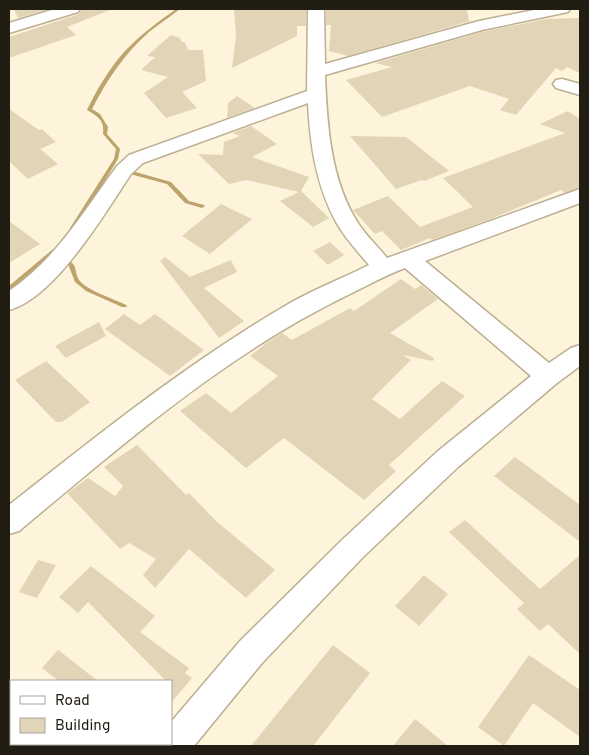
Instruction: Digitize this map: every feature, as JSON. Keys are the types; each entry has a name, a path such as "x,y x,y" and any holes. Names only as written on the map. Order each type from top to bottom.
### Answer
{"street":[{"path":"9,28 72,9"},
{"path":"316,9 319,127 322,152 331,188 348,224 383,268"},
{"path":"317,72 487,24 562,9"},
{"path":"562,84 580,90"},
{"path":"9,302 37,282 60,259 124,170 136,159 318,93"},
{"path":"9,522 110,440 224,355 300,308 383,268 580,196"},
{"path":"408,258 548,376"},
{"path":"173,746 251,652 353,548 448,459 548,376 580,354"}],"building":[{"path":"14,9 49,9 18,18"},
{"path":"82,9 110,10 67,27 76,35 9,58 9,37 79,14"},
{"path":"306,9 306,26 297,26 297,36 232,68 236,36 234,10"},
{"path":"326,9 467,9 469,21 474,20 348,56 329,51 331,25 326,25"},
{"path":"580,18 580,73 567,67 562,71 556,68 516,115 500,110 509,99 470,86 382,117 346,80 392,67 375,63 482,32 546,19"},
{"path":"171,35 180,38 188,50 203,50 206,81 182,92 197,108 166,118 144,93 168,77 141,70 155,57 147,56"},
{"path":"237,96 255,108 227,118 228,103"},
{"path":"9,109 39,130 42,129 56,142 40,149 58,164 28,179 9,161"},
{"path":"568,111 580,119 580,187 565,193 561,190 488,220 432,240 430,238 401,250 382,231 375,234 353,210 388,196 420,227 473,207 443,178 565,133 540,124"},
{"path":"251,126 277,144 252,157 309,177 301,191 329,218 313,227 280,201 299,192 246,180 229,184 198,154 223,155 224,142 240,136 232,133"},
{"path":"350,136 406,137 449,171 396,189"},
{"path":"221,204 252,219 210,254 182,236"},
{"path":"9,221 40,244 9,263"},
{"path":"330,242 344,255 328,265 313,251"},
{"path":"165,257 190,277 231,260 237,272 204,288 244,321 219,338 160,261"},
{"path":"401,279 415,289 421,285 438,299 390,333 434,358 433,361 403,355 411,360 372,399 400,419 442,381 465,396 389,465 396,471 364,500 284,438 246,468 180,411 206,393 231,413 278,376 250,356 282,333 292,340 350,308 354,311"},
{"path":"124,314 140,325 155,314 204,350 170,376 105,329"},
{"path":"99,322 106,336 66,358 55,346"},
{"path":"46,361 90,402 62,422 56,422 15,380"},
{"path":"137,445 186,495 189,493 216,521 275,570 246,598 189,549 155,588 143,575 156,559 129,543 120,549 67,493 88,478 115,496 123,486 104,467"},
{"path":"515,457 580,505 580,542 494,476"},
{"path":"465,520 540,589 580,555 580,654 548,624 540,631 517,609 524,603 449,532"},
{"path":"38,560 56,565 37,598 19,592"},
{"path":"91,566 155,616 140,632 189,668 185,673 192,678 172,702 172,680 165,680 88,602 78,613 59,597"},
{"path":"424,575 448,594 419,626 395,606"},
{"path":"333,645 370,673 313,746 251,746"},
{"path":"58,650 97,680 58,680 42,668"},
{"path":"529,655 580,690 580,737 533,703 504,746 478,727"},
{"path":"415,719 448,746 393,746"}],"waterway":[{"path":"73,228 116,159 118,149 105,134 106,127 98,114 89,110 106,78 126,53 137,41 178,9"},
{"path":"132,173 169,183 187,202 202,206"},
{"path":"9,289 54,251"},
{"path":"71,264 77,281 88,290 124,306"}]}
